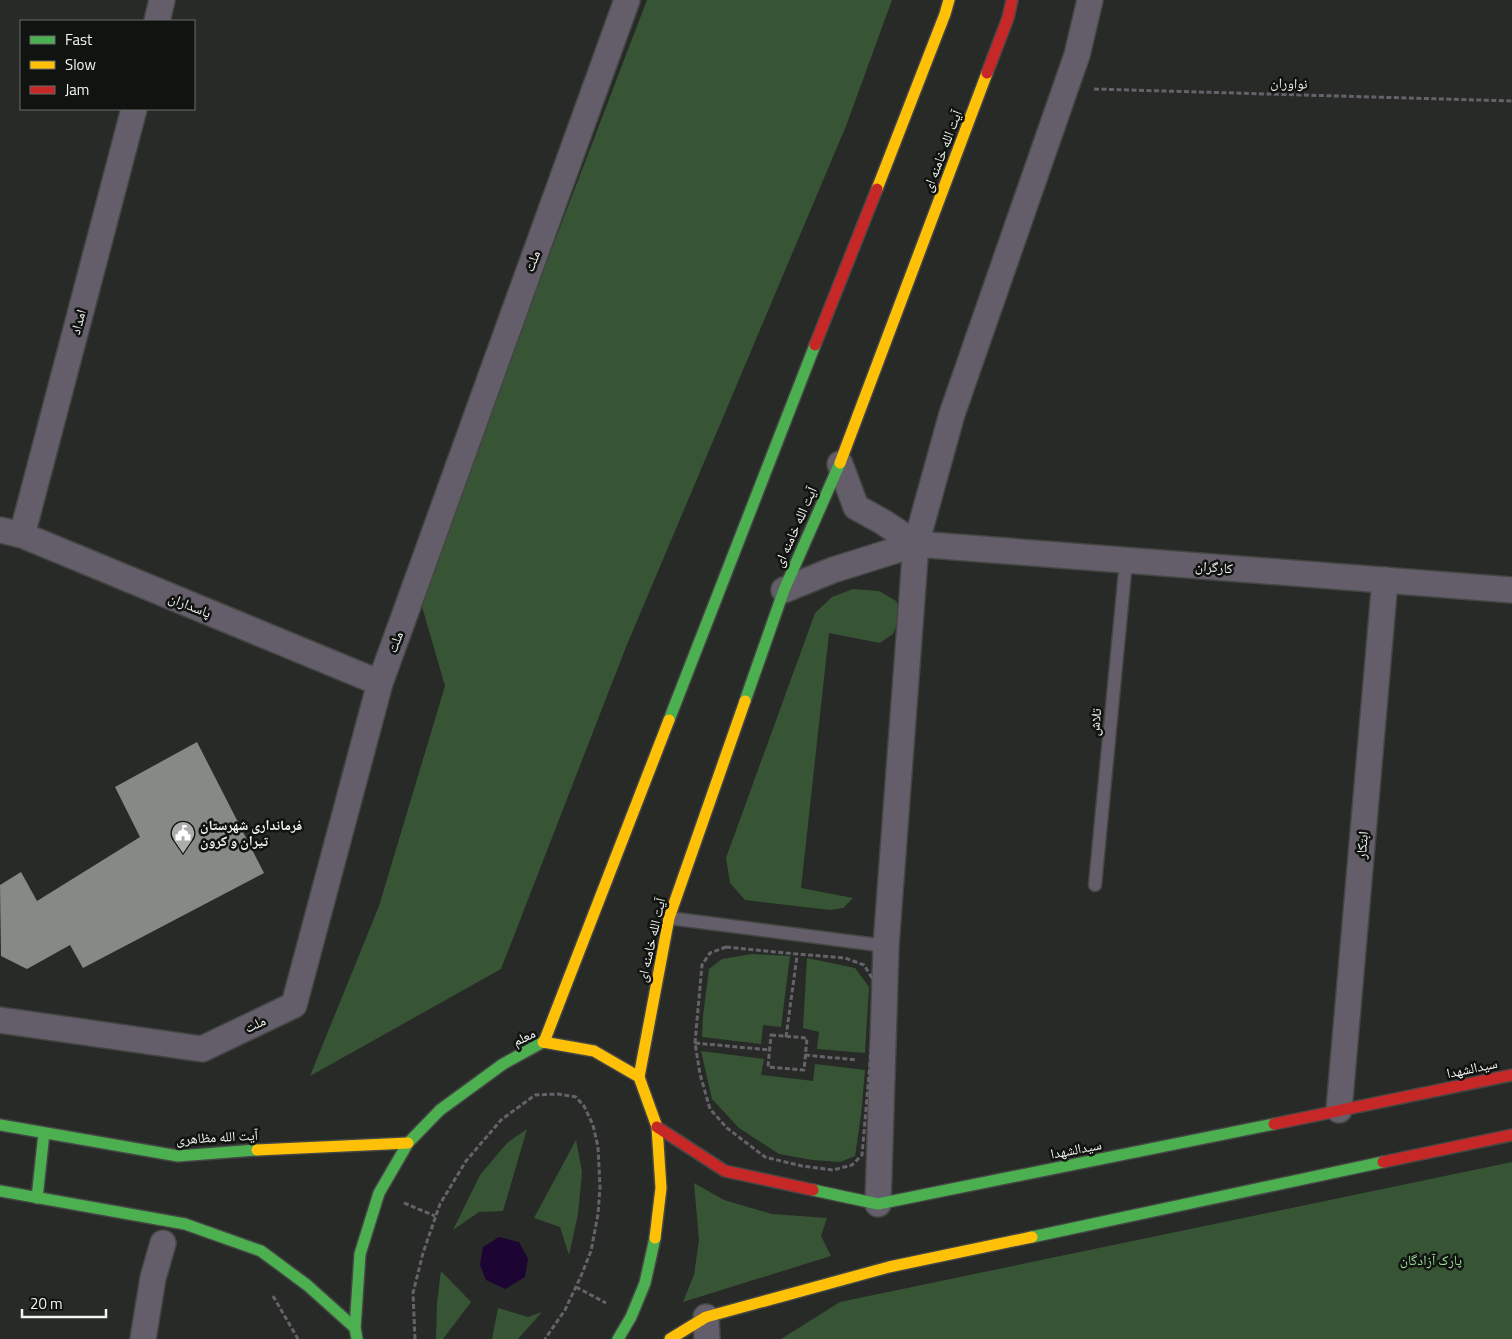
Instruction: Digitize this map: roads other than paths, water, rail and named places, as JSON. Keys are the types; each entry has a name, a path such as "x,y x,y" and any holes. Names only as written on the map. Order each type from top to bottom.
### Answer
{"main road":[{"path":"544,1042 949,0"},
{"name":"آیت الله خامنه ای","path":"639,1077 669,918 784,590 840,464 1008,18 1012,0"},
{"name":"معلم","path":"356,1333 360,1254 379,1193 408,1143 440,1110 503,1064 544,1042 594,1051 639,1077"},
{"name":"سیدالشهدا","path":"657,1127 725,1172 878,1204 1512,1075"},
{"path":"618,1339 631,1317 645,1283 655,1236 661,1188 657,1127 639,1077"},
{"name":"آیت الله مظاهری","path":"0,1125 178,1156 250,1150 408,1143"},
{"path":"37,1198 44,1133"},
{"path":"670,1339 889,1267 1512,1135"},
{"path":"0,1191 185,1224 261,1251 307,1285 356,1333"}],"street":[{"path":"157,20 162,0"},
{"name":"ملت","path":"0,1020 202,1049 294,1005 380,683 627,0"},
{"path":"878,1204 877,1062 916,544 952,414 1077,55 1090,0"},
{"name":"امداد","path":"11,533 134,110"},
{"path":"840,464 856,507 916,544"},
{"name":"پاسداران","path":"11,533 380,683"},
{"path":"784,590 833,570 916,544"},
{"name":"کارگران","path":"916,544 1512,590"},
{"name":"ابتکار","path":"1340,1110 1385,580"},
{"path":"142,1339 153,1278 163,1243"}],"lane":[{"name":"تلاش","path":"1095,885 1126,561"},
{"path":"669,918 886,946"}],"place":[{"name":"فرمانداری شهرستان تیران و کرون","path":"183,854"}],"park label":[{"name":"پارک آزادگان","path":"1431,1260"}]}
